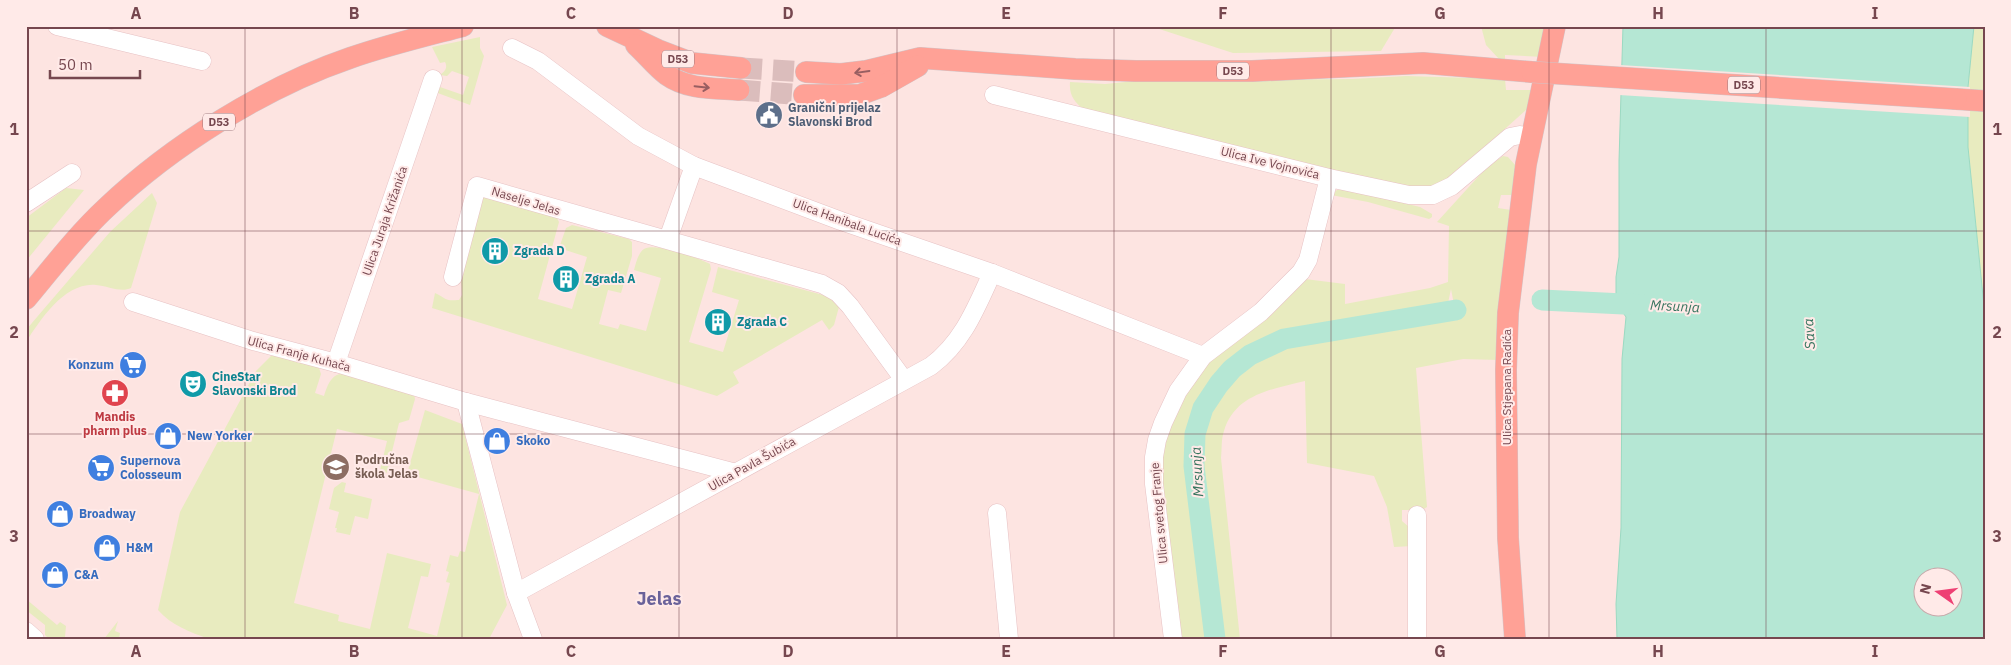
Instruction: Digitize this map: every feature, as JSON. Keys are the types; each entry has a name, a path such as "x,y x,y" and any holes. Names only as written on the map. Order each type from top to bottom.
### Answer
{"main road":[{"name":"D53","path":"26,299 105,209 138,178 208,129 284,87 348,58 398,42 463,26"},
{"name":"Ulica Stjepana Radića","path":"1515,639 1508,538 1506,370 1508,314 1531,137 1555,26"},
{"name":"D53","path":"614,29 658,50 692,63 741,68"},
{"name":"D53","path":"614,29 678,82 695,86 739,90"},
{"name":"D53","path":"806,72 855,73 916,58 1075,69 1136,71 1252,71 1423,64 1985,101"},
{"name":"D53","path":"804,95 859,95 881,87 919,65 943,60"}],"street":[{"path":"57,26 202,61"},
{"name":"Ulica Hanibala Lucića","path":"512,48 538,61 638,136 694,166 841,221 992,273 1203,356"},
{"name":"Ulica Juraja Križanića","path":"336,363 433,79"},
{"name":"Ulica Ive Vojnovića","path":"994,94 1329,178 1409,194 1433,195 1452,186 1501,143 1510,138 1520,136 1531,137"},
{"path":"668,239 694,166"},
{"path":"26,203 72,173"},
{"name":"Ulica svetog Franje","path":"1173,639 1154,484 1154,457 1157,440 1178,390 1203,356 1261,312 1301,272 1308,260 1329,178"},
{"name":"Naselje Jelas","path":"453,277 477,186 822,284 838,293 850,306 904,380"},
{"name":"Ulica Pavla Šubića","path":"516,593 931,366 946,355 963,333 992,273"},
{"name":"Ulica Franje Kuhača","path":"133,302 253,342 336,363 466,402 736,473"},
{"path":"466,402 516,593 533,639"},
{"path":"997,513 1009,639"},
{"path":"1416,515 1417,639"},
{"path":"26,631 35,639"}],"shaded area":[{"path":"1150,26 1396,26 1381,51 1233,53"},
{"path":"1481,26 1551,26 1544,57 1505,55 1505,59 1499,59 1486,45"},
{"path":"1974,26 1985,26 1985,316 1968,147 1968,87"},
{"path":"480,37 480,48 484,56 470,105 435,92 440,87 463,95 469,77 452,71 447,76 440,75 446,69 446,64 445,62 440,63 432,47"},
{"path":"1406,76 1505,79 1506,90 1533,90 1527,109 1458,171 1441,184 1427,188 1411,189 1085,110 1073,98 1070,91 1070,82 1105,84 1136,81 1352,79"},
{"path":"1503,156 1508,157 1516,166 1513,195 1501,195 1498,208 1511,210 1499,360 1463,359 1416,368 1427,507 1422,510 1402,510 1402,521 1409,527 1413,546 1394,547 1387,507 1374,476 1307,463 1305,381 1257,395 1237,409 1229,419 1222,437 1221,458 1240,639 1222,639 1204,481 1202,446 1206,421 1215,402 1229,384 1267,354 1291,345 1334,336 1457,320 1451,289 1448,303 1291,328 1249,346 1221,369 1207,386 1194,410 1188,427 1184,459 1206,639 1178,639 1158,466 1177,403 1208,362 1305,279 1345,284 1345,304 1430,288 1448,282 1449,226 1437,222 1487,167"},
{"path":"66,188 84,190 26,261 26,218"},
{"path":"1346,189 1420,207 1432,214 1432,217 1429,219 1368,202 1331,195 1337,190"},
{"path":"152,193 157,203 131,288 119,290 96,285 74,289 55,304 26,342 26,330 110,232"},
{"path":"484,197 557,218 559,222 538,299 572,309 587,257 559,248 566,228 572,225 629,239 632,242 632,256 621,293 608,290 599,324 618,329 620,324 646,331 661,278 634,270 640,253 650,247 667,249 710,264 711,269 689,342 723,352 739,300 712,292 718,267 827,296 835,300 839,307 834,325 829,330 822,320 733,372 739,383 717,396 432,308 435,293 450,300 459,300 462,295 461,277 481,201"},
{"name":"Područna škola Jelas","path":"275,352 318,365 321,374 315,393 324,396 333,378 336,375 345,373 414,394 415,399 409,420 399,423 387,472 378,479 387,441 337,429 294,603 339,615 338,621 370,629 387,553 431,564 428,577 421,576 408,628 437,636 450,583 446,582 449,572 446,571 450,555 458,557 460,551 465,552 479,494 407,474 425,410 462,424 507,605 489,639 209,639 175,624 158,610 180,512 256,371"},
{"path":"342,482 346,483 344,492 372,499 368,519 355,516 350,535 336,532 337,528 335,528 339,512 329,509 334,488"},
{"path":"26,599 57,625 60,622 66,626 65,637 49,639 45,635 45,625 26,610"},
{"path":"118,621 115,631 120,633 119,639 104,639"}],"water":[{"name":"Sava","path":"1623,26 1974,26 1968,87 1968,147 1985,316 1985,639 1617,639 1616,604 1621,528 1622,359 1626,317 1617,304 1616,277 1619,257 1619,161"}],"pier":[{"path":"1620,65 1970,87 1970,117 1619,95"}],"waterway":[{"name":"Mrsunja","path":"1542,300 1644,305"},
{"name":"Mrsunja","path":"1215,639 1194,466 1195,434 1203,408 1219,384 1232,369 1250,355 1284,339 1456,310"}],"tunnel":[{"path":"741,68 806,72"},
{"path":"739,90 804,95"}],"place":[{"name":"Granični prijelaz Slavonski Brod","path":"769,115"},
{"name":"Zgrada D","path":"495,251"},
{"name":"Zgrada A","path":"566,279"},
{"name":"Zgrada C","path":"718,322"},
{"name":"Konzum","path":"133,365"},
{"name":"CineStar Slavonski Brod","path":"193,384"},
{"name":"Mandis pharm plus","path":"115,393"},
{"name":"New Yorker","path":"168,436"},
{"name":"Skoko","path":"497,441"},
{"name":"Područna škola Jelas","path":"336,467"},
{"name":"Supernova Colosseum","path":"101,468"},
{"name":"Broadway","path":"60,514"},
{"name":"H&M","path":"107,548"},
{"name":"C&A","path":"55,575"}],"district":[{"name":"Jelas","path":"659,599"}]}
